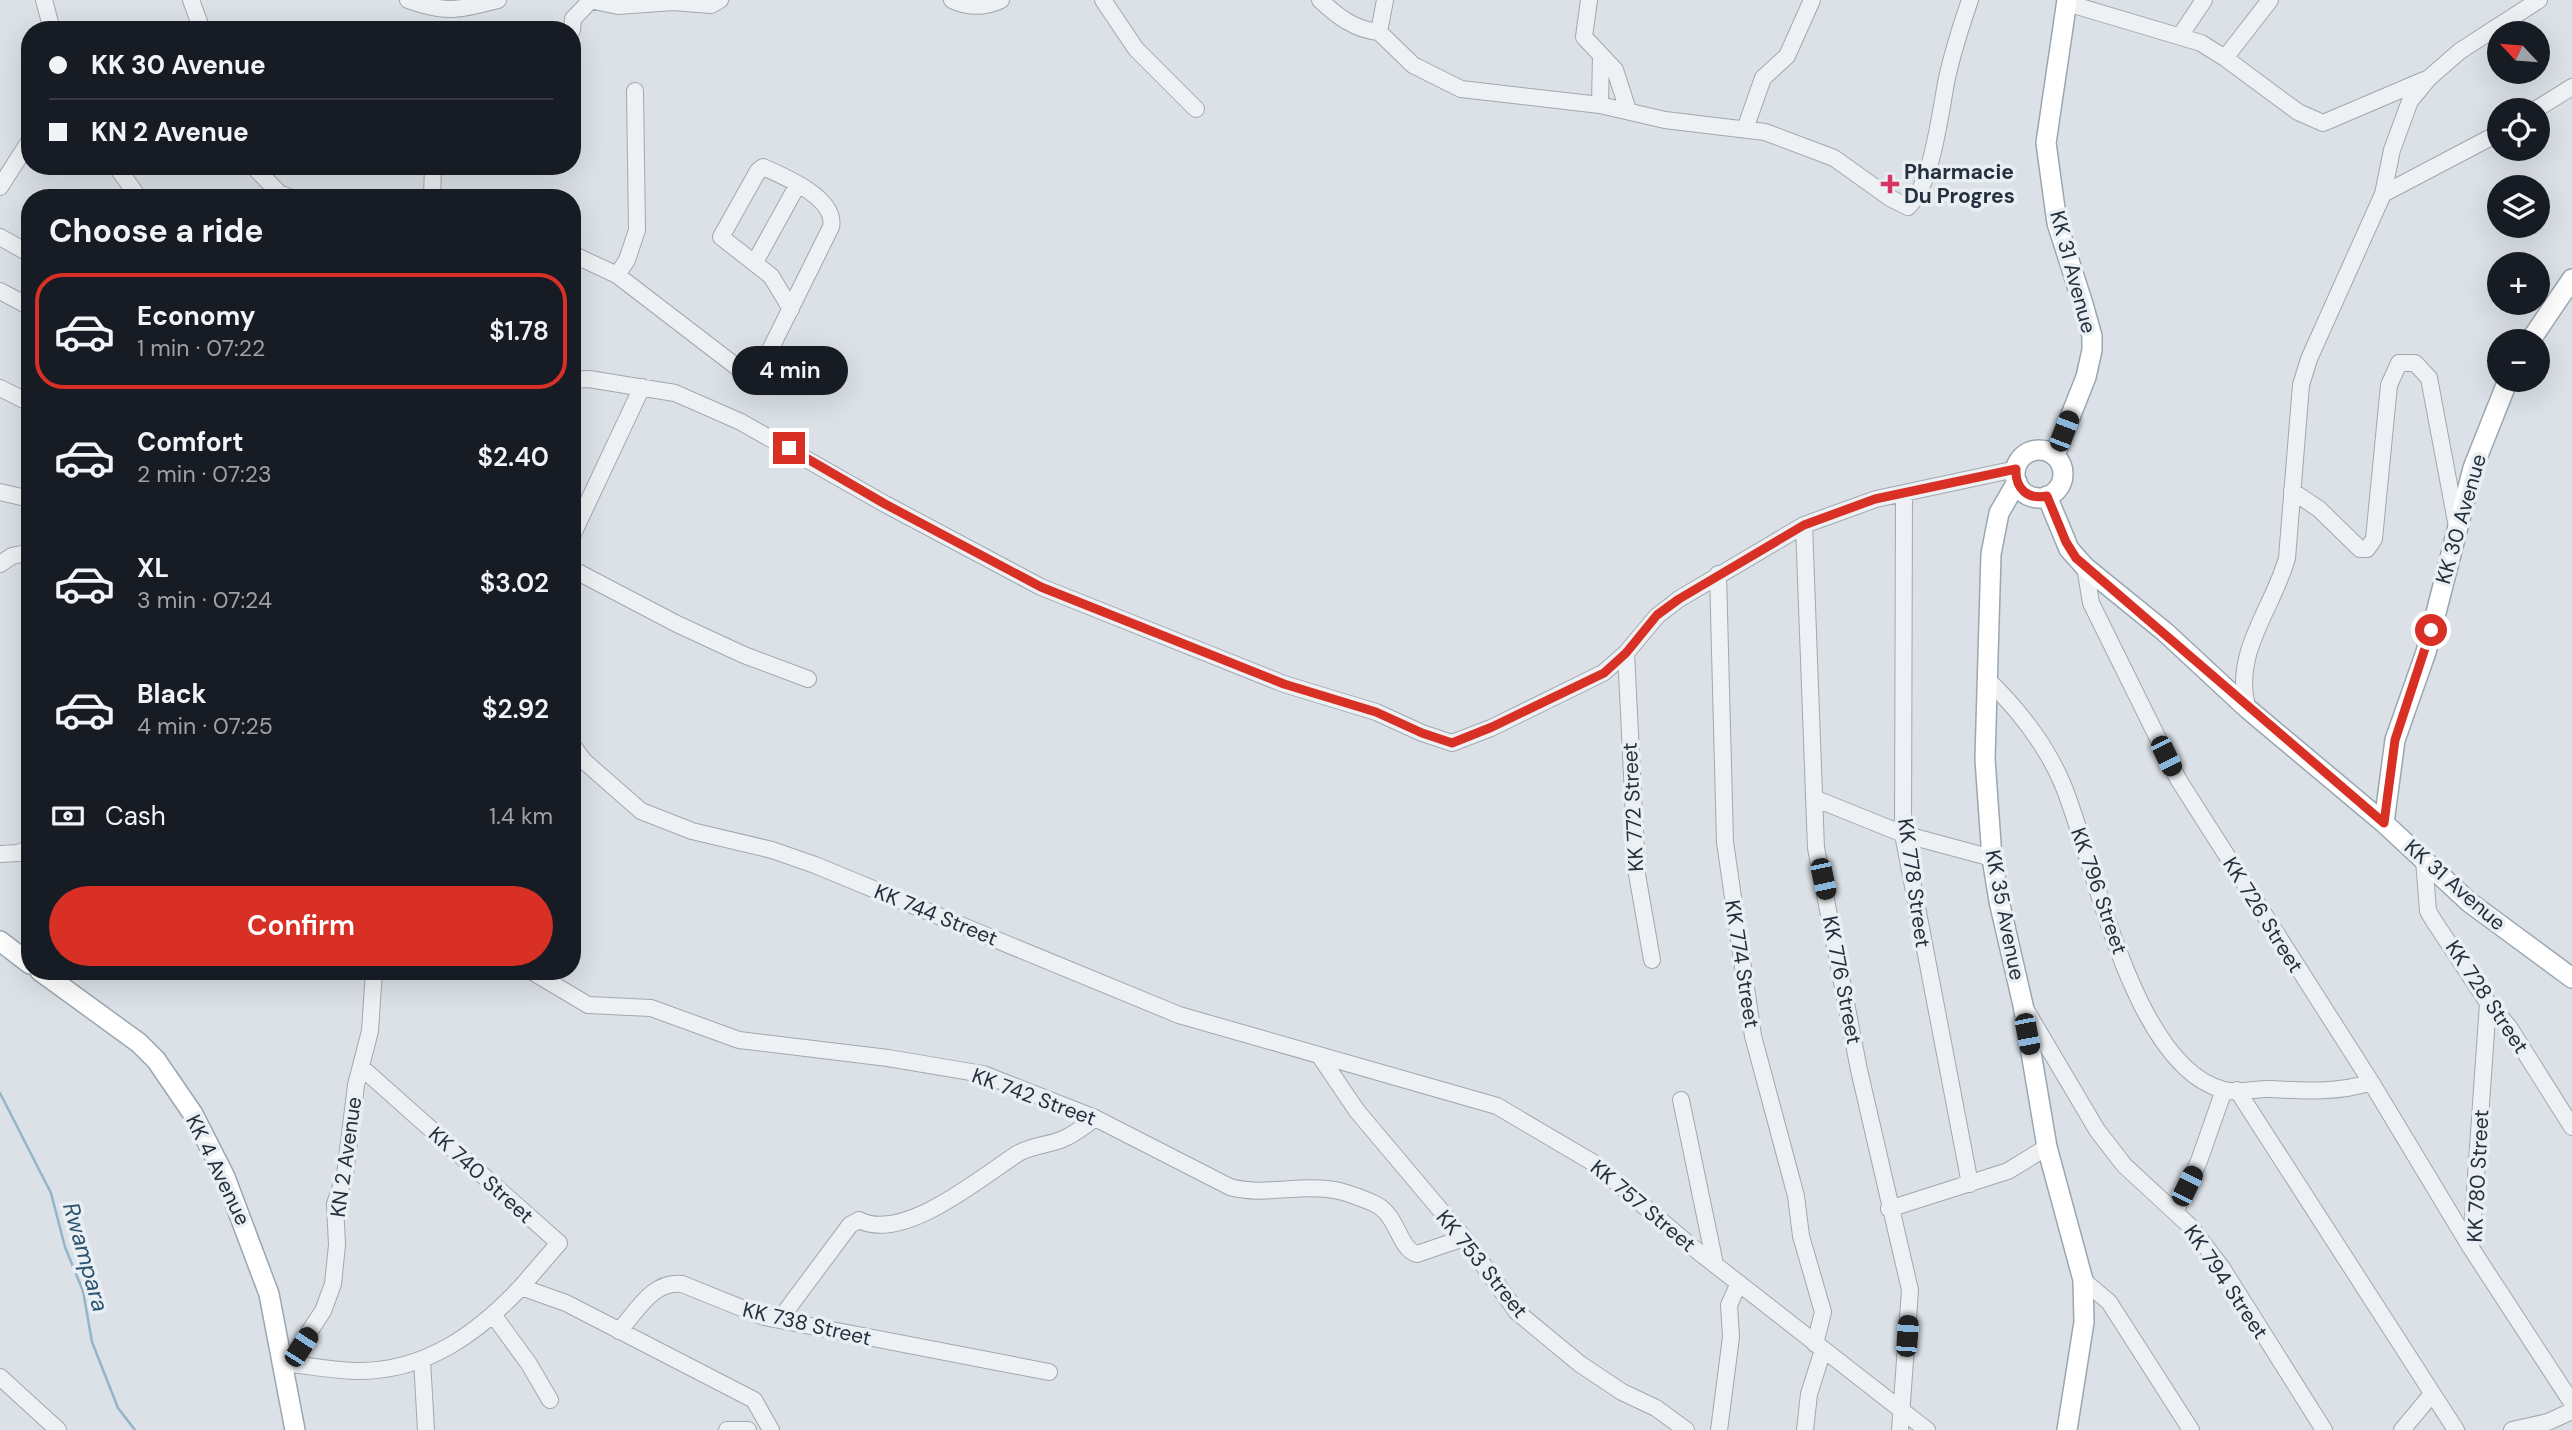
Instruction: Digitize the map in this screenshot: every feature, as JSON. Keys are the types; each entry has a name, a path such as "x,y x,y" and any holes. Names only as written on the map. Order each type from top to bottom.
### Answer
{"main road":[{"name":"KK 31 Avenue","path":"2055,455 2086,377 2092,350 2092,336 2059,232 2046,143 2067,2"},
{"path":"2538,329 2572,279"},
{"name":"KK 30 Avenue","path":"2384,823 2395,740 2426,652 2473,468 2503,392"},
{"path":"2044,450 2055,455 2062,466 2063,478 2058,489 2047,496 2029,495 2016,476 2021,458 2031,451 2044,450"},
{"name":"KK 35 Avenue","path":"2016,476 2002,505 1994,536 1986,678 1985,759 1992,858 2023,1005 2047,1147 2083,1280 2084,1322 2067,1430"},
{"name":"KK 31 Avenue","path":"2047,496 2069,549 2085,567 2156,624 2248,709 2384,823 2469,902 2572,978"},
{"path":"0,941 21,957"},
{"name":"KK 4 Avenue","path":"52,980 139,1043 156,1060 193,1114 225,1177 253,1245 269,1294 286,1368 295,1430"}],"street":[{"path":"44,0 50,21"},
{"path":"191,0 199,21"},
{"path":"408,0 437,10 462,9 498,0"},
{"path":"573,21 591,0 618,6 673,2 711,5 720,0"},
{"path":"952,0 967,7 990,5 1001,0"},
{"path":"1103,0 1136,49 1196,109"},
{"path":"1320,0 1335,14 1353,25 1379,32 1413,65 1461,89 1600,105 1665,120 1745,129 1792,141 1834,158 1890,198 1908,207 1923,183 1937,136 1956,43 1970,0"},
{"path":"1379,32 1385,0"},
{"path":"1589,0 1584,37 1615,70 1628,110"},
{"path":"1745,129 1763,78 1787,56 1812,0"},
{"path":"2180,36 2204,0"},
{"path":"2225,58 2270,0"},
{"path":"2248,709 2242,685 2250,646 2281,580 2287,558 2301,385 2309,359 2383,194 2399,124 2410,101 2429,78 2460,51 2539,0"},
{"path":"2067,2 2201,43 2298,111 2323,123 2429,78"},
{"path":"1600,105 1601,55"},
{"path":"2550,101 2572,87"},
{"path":"618,275 627,260 637,230 635,91"},
{"path":"2383,194 2487,139"},
{"path":"0,187 21,154"},
{"path":"581,258 618,275 756,382 791,309 833,220 830,207 797,186 760,168 722,233 723,240 755,262 781,289 791,309"},
{"path":"262,175 276,189"},
{"path":"755,262 797,186"},
{"path":"0,237 21,249"},
{"path":"0,291 21,302"},
{"path":"2292,491 2319,509 2360,549 2367,548 2374,539 2389,385 2399,363 2415,363 2428,378 2458,533"},
{"path":"581,379 676,393 741,422 885,504 1041,587 1284,684 1376,712 1452,743 1604,673 1626,653 1657,615 1718,574 1804,525 1832,513 1904,493 2016,476"},
{"path":"581,517 642,387"},
{"path":"0,388 21,398"},
{"path":"0,492 21,497"},
{"name":"KK 778 Street","path":"1904,493 1903,834 1970,1184"},
{"name":"KK 776 Street","path":"1804,525 1812,673 1816,848 1889,1209 1910,1290 1900,1430"},
{"path":"0,564 21,554"},
{"name":"KK 726 Street","path":"2085,567 2091,603 2178,779 2371,1082 2471,1248"},
{"path":"581,574 744,655 808,679"},
{"name":"KK 774 Street","path":"1718,574 1727,855 1753,1036 1796,1196 1801,1236 1824,1312 1805,1430"},
{"name":"KK 772 Street","path":"1626,653 1636,874 1652,960"},
{"name":"KK 796 Street","path":"1986,678 2018,709 2063,784 2126,971 2158,1034 2182,1064 2231,1090 2456,1430"},
{"name":"KK 744 Street","path":"581,757 641,811 692,831 816,865 1179,1015 1319,1055"},
{"path":"1814,798 1903,834 1992,858"},
{"path":"0,854 21,852"},
{"name":"KK 728 Street","path":"2424,860 2428,911 2488,1003 2509,1027 2572,1127"},
{"name":"KN 2 Avenue","path":"286,1368 323,1311 333,1283 338,1245 335,1204 345,1175 356,1086 370,1031 373,980"},
{"name":"KK 742 Street","path":"546,980 588,1005 651,1007 751,1042 888,1058 983,1074 1095,1118 1230,1187 1252,1191 1324,1188 1376,1204 1392,1217 1411,1253 1416,1254 1464,1238"},
{"name":"KK 780 Street","path":"2488,1003 2471,1248 2572,1403"},
{"name":"KK 794 Street","path":"2023,1005 2096,1130 2124,1165 2190,1226 2222,1268 2324,1430"},
{"name":"KK 757 Street","path":"1319,1055 1497,1106 1592,1162 1715,1264 1927,1430"},
{"name":"KK 753 Street","path":"1319,1055 1357,1111 1464,1238 1517,1312 1580,1364 1622,1392 1656,1408 1686,1430"},
{"name":"KK 740 Street","path":"362,1067 559,1243 521,1287"},
{"path":"2175,1212 2231,1090 2354,1088 2371,1082"},
{"path":"1681,1100 1715,1264"},
{"path":"780,1319 850,1226 859,1220 872,1227 886,1225 941,1206 1019,1152 1063,1139 1095,1118"},
{"path":"1889,1209 2008,1171 2047,1147"},
{"path":"2083,1280 2109,1302 2191,1430"},
{"name":"KK 738 Street","path":"620,1331 659,1287 670,1283 682,1284 764,1317 895,1345 1049,1372"},
{"path":"1719,1430 1731,1337 1729,1305 1739,1283"},
{"path":"286,1368 361,1371 422,1360 438,1354 494,1316 521,1287 566,1303 754,1400 771,1430"},
{"path":"494,1316 529,1364 550,1400"},
{"path":"422,1360 426,1430"},
{"path":"0,1377 58,1430"},
{"path":"2402,1430 2432,1394"},
{"path":"2512,1430 2548,1422 2572,1411"},
{"path":"727,1430 748,1430"}],"waterway":[{"name":"Rwampara","path":"0,1093 51,1193 65,1247 83,1291 92,1342 118,1408 135,1430"}],"place":[{"name":"Pharmacie Du Progres","path":"1890,184"}],"route":[{"path":"789,448 885,504 1041,587 1284,684 1376,712 1452,743 1492,727 1604,673 1626,653 1657,615 1718,574 1804,525 1875,499 2016,469 2017,482 2024,492 2035,497 2047,496 2069,549 2085,567 2111,585 2248,709 2384,823 2395,740 2405,717 2431,630"}]}
